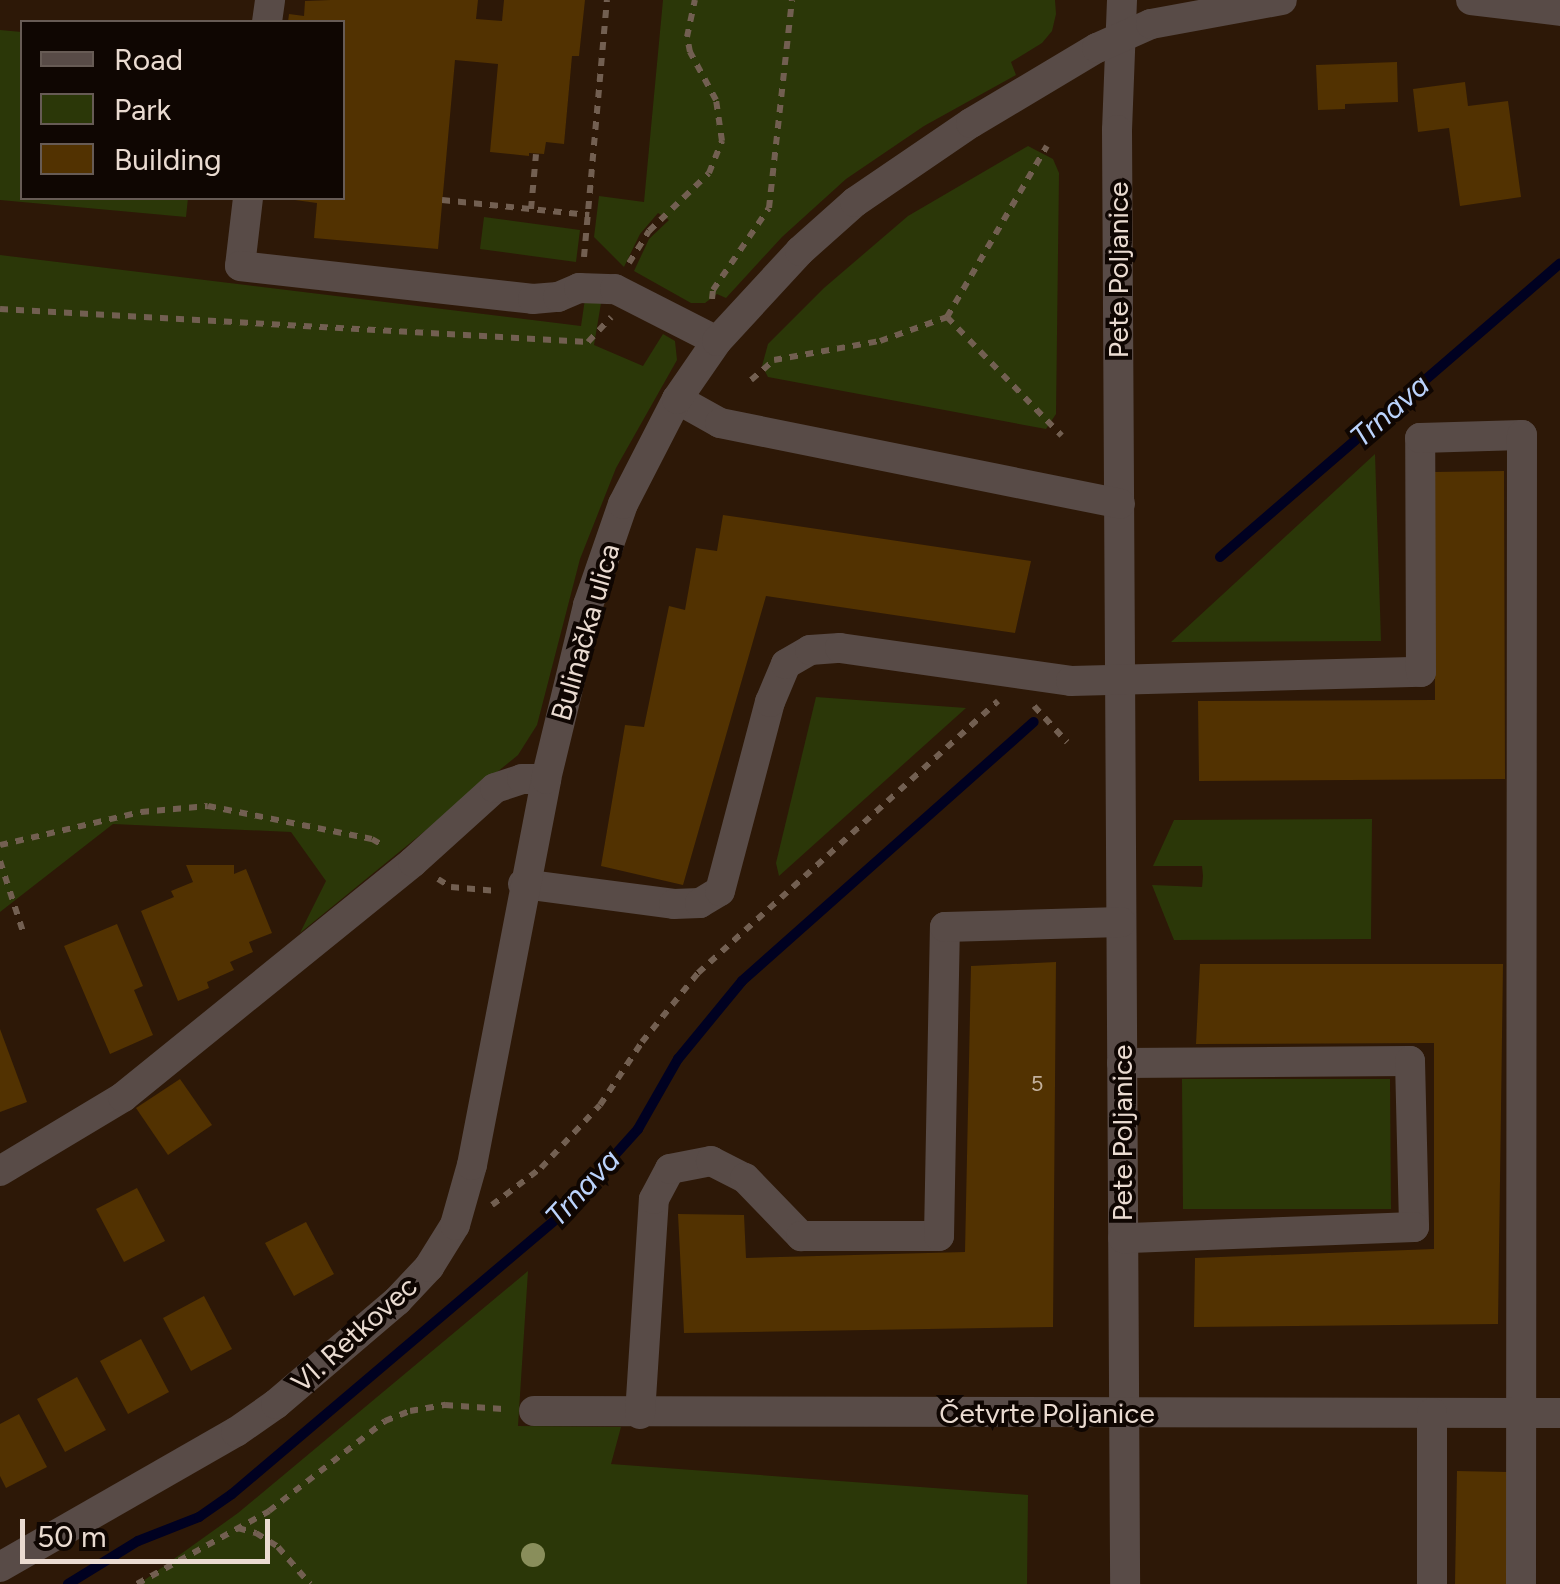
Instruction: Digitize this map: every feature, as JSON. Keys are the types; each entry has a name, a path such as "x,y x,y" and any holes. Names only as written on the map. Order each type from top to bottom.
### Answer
{"street":[{"name":"Pete Poljanice","path":"1122,0 1117,130 1124,1584"},
{"name":"Bulinačka ulica","path":"546,779 588,605 623,504 677,399 717,341 800,251 855,202 971,123 1121,37 1168,19 1282,0"},
{"path":"1471,0 1560,11"},
{"path":"248,200 240,266 533,299 625,283 717,341"},
{"path":"677,399 720,423 1120,504"},
{"path":"523,884 674,904 700,902 720,891 770,702 786,664 810,650 840,648 1021,680 1121,682 1421,672 1420,438 1522,436 1521,1584"},
{"path":"0,1172 123,1096 413,862 495,788 508,782 546,779"},
{"name":"VI. Retkovec","path":"0,1566 236,1432 276,1404 397,1300 429,1267 456,1225 472,1165 546,779"},
{"path":"640,1414 654,1200 670,1169 710,1161 745,1178 801,1236 938,1236 946,927 1121,922"},
{"path":"1122,1063 1410,1062 1414,1227 1122,1238"},
{"name":"Četvrte Poljanice","path":"534,1411 1560,1412"},
{"path":"1432,1413 1432,1584"}],"path":[{"path":"584,263 589,244 588,215 607,0"},
{"path":"0,309 588,342 600,333 649,231 709,173 722,141 716,100 690,52 687,38 695,0"},
{"path":"712,306 713,290 769,208 792,0"},
{"path":"751,380 774,360 880,341 946,316 1047,146"},
{"path":"531,209 536,154"},
{"path":"442,200 588,215"},
{"path":"946,316 1062,436"},
{"path":"456,1225 498,1202 540,1168 600,1105 642,1042 698,972 1021,680 1067,742"},
{"path":"0,844 140,812 208,806 372,839 451,887 507,892 523,884"},
{"path":"0,861 24,935"},
{"path":"137,1584 270,1511 385,1421 410,1411 445,1405 534,1411"},
{"path":"238,1528 256,1533 278,1547 310,1584"}],"green space":[{"path":"663,0 1055,0 1056,14 1052,31 1042,43 1011,62 1016,75 924,126 846,179 782,237 726,298 717,294 705,303 691,303 634,271 649,239 669,220 658,213 640,234 624,267 594,237 599,196 644,202"},
{"path":"0,30 20,32 20,200 188,200 186,217 0,200"},
{"path":"1028,146 1053,159 1059,173 1056,414 1046,429 768,377 762,366 768,344 824,288 908,216"},
{"path":"484,217 580,230 576,262 480,249"},
{"path":"0,255 581,326 585,299 601,303 594,345 643,366 663,334 675,341 677,360 616,468 580,559 537,725 518,755 300,933 326,881 291,832 113,824 0,912"},
{"path":"1375,454 1381,641 1171,642"},
{"path":"816,697 966,708 779,876 776,863"},
{"path":"1372,819 1371,939 1174,940 1152,885 1202,887 1203,876 1202,866 1153,866 1174,820"},
{"path":"1182,1079 1390,1079 1391,1209 1183,1209"},
{"path":"528,1271 518,1426 621,1427 611,1464 1028,1495 1027,1584 139,1584 238,1513"}],"building":[{"path":"478,0 476,19 502,21 504,0 585,0 579,56 572,56 564,144 546,142 544,154 529,156 490,152 498,64 455,60 438,249 314,238 317,203 295,200 345,200 345,20 288,20 289,14 304,16 305,1"},
{"path":"1397,62 1398,102 1345,104 1345,109 1318,110 1316,65"},
{"path":"1465,82 1468,106 1508,101 1521,197 1460,206 1449,128 1418,132 1413,89"},
{"path":"1504,471 1505,779 1199,781 1198,701 1435,700 1434,472"},
{"path":"723,515 1031,561 1015,633 766,596 683,885 601,866 625,725 644,727 669,606 685,610 696,548 717,551"},
{"path":"186,865 234,865 234,874 246,869 272,933 249,942 253,952 230,962 234,970 207,982 209,988 178,1001 141,911 174,897 171,891 193,882"},
{"path":"117,924 143,986 134,990 153,1035 110,1054 64,946"},
{"path":"1056,962 1053,1327 684,1333 678,1214 744,1215 746,1258 965,1252 971,966"},
{"path":"1200,964 1503,964 1498,1324 1194,1327 1195,1258 1434,1249 1434,1043 1196,1044"},
{"path":"0,1029 27,1102 0,1112"},
{"path":"180,1079 212,1125 168,1155 136,1108"},
{"path":"137,1188 165,1241 124,1262 96,1209"},
{"path":"306,1222 334,1274 294,1296 265,1243"},
{"path":"204,1296 232,1349 191,1371 163,1318"},
{"path":"141,1339 169,1392 128,1414 100,1361"},
{"path":"77,1377 106,1430 65,1452 37,1399"},
{"path":"19,1414 47,1467 6,1488 0,1476 0,1424"},
{"path":"1457,1471 1508,1472 1506,1584 1455,1584"}],"waterway":[{"name":"Trnava","path":"1220,557 1560,264"},
{"name":"Trnava","path":"68,1584 138,1541 199,1517 232,1494 558,1218 638,1129 678,1059 742,981 1034,722"}]}
